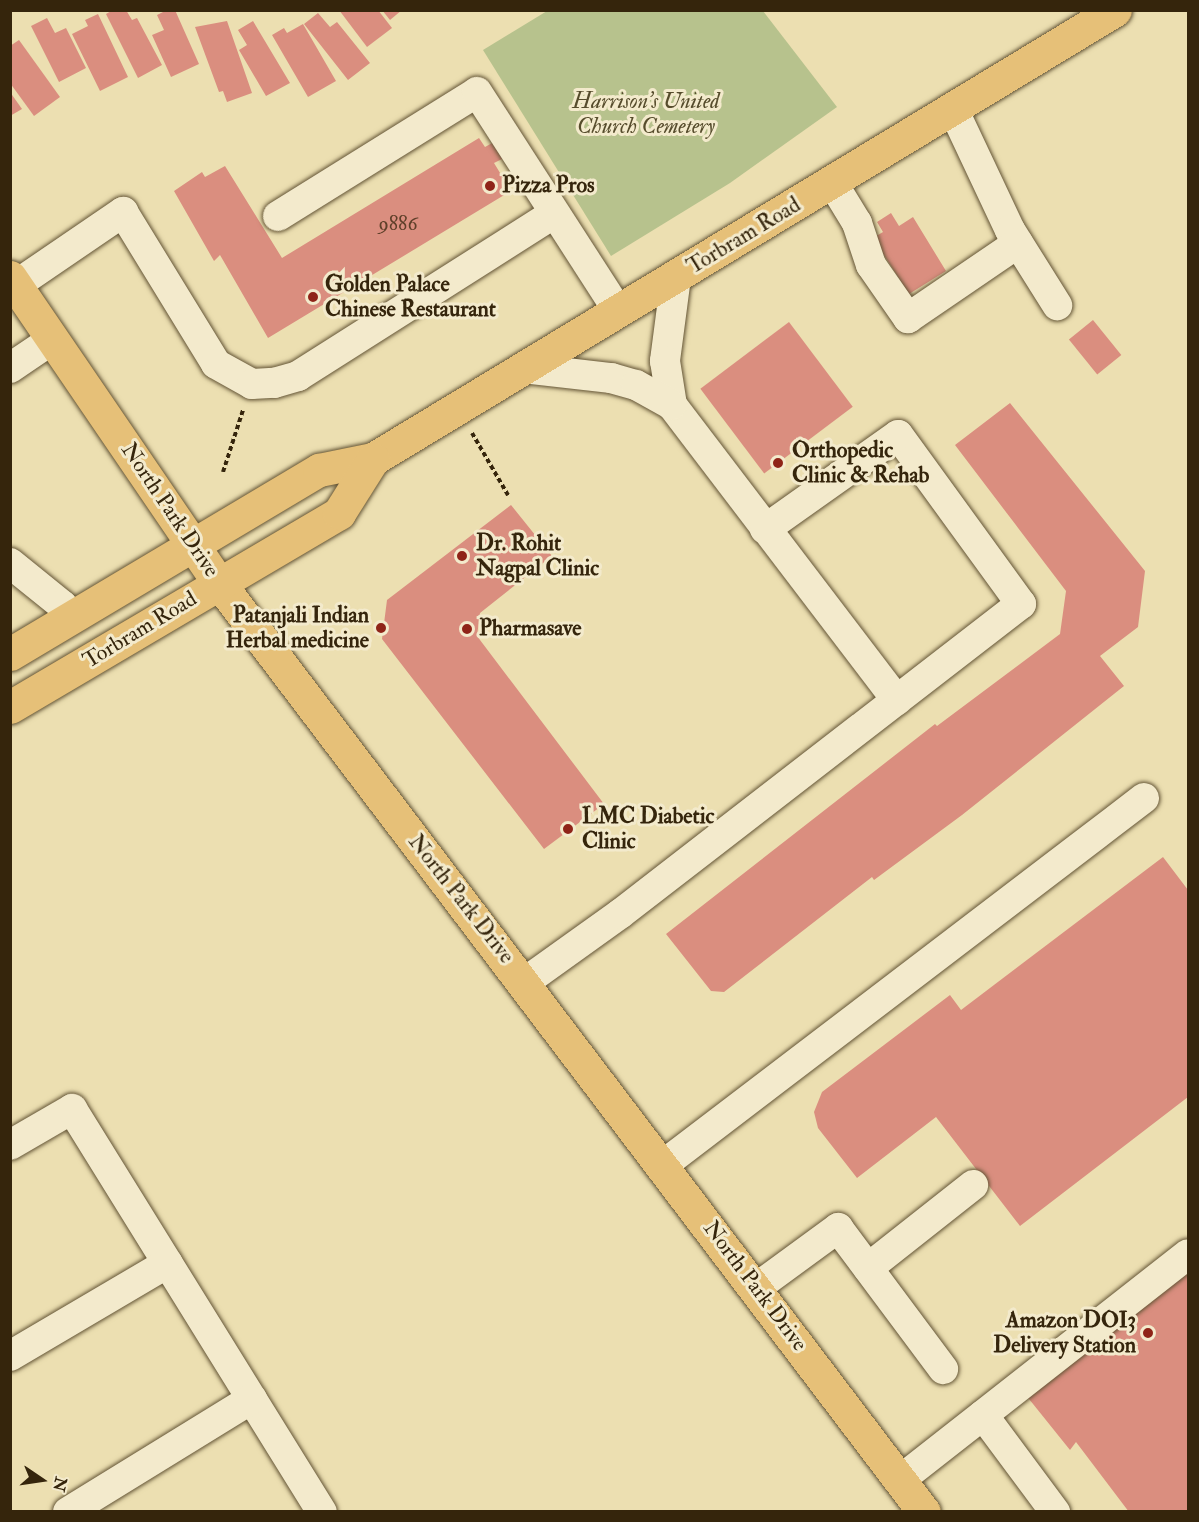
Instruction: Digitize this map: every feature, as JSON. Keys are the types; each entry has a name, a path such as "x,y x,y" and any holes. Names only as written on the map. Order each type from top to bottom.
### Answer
{"main road":[{"name":"Torbram Road","path":"10,654 319,470 373,459 1115,10"},
{"name":"North Park Drive","path":"13,281 219,583 525,982 924,1512"},
{"name":"Torbram Road","path":"10,707 339,513 373,459"}],"lane":[{"path":"278,216 477,92 553,214 618,311"},
{"path":"953,109 1018,243 1057,305"},
{"path":"832,182 857,223 871,264 908,318 1018,243"},
{"path":"13,281 123,212 216,364 252,384 298,376 553,214"},
{"path":"676,276 665,361 665,380 672,405 897,700"},
{"path":"10,368 53,339"},
{"path":"524,368 611,378 636,385 672,405"},
{"path":"525,982 620,914 1021,604 898,435 765,529"},
{"path":"10,563 62,605 69,618"},
{"path":"663,1165 1144,798"},
{"path":"10,1145 72,1109 322,1512"},
{"path":"868,1268 973,1185"},
{"path":"756,1288 838,1228 944,1370"},
{"path":"900,1480 1188,1254"},
{"path":"10,1356 168,1263"},
{"path":"68,1512 252,1399"},
{"path":"983,1415 1055,1512"}],"path":[{"path":"223,472 252,384"},
{"path":"457,408 508,495"}],"green space":[{"name":"Harrison's United Church Cemetery","path":"547,11 763,11 837,107 730,183 611,256 483,50"}],"building":[{"path":"113,10 126,10 132,20 137,18 162,65 138,78 106,14"},
{"path":"167,10 175,10 199,64 171,77 152,35 164,30 157,15"},
{"path":"339,10 378,10 392,28 367,47"},
{"path":"382,10 402,10 390,20"},
{"path":"318,13 330,27 337,22 370,63 348,80 304,24"},
{"path":"98,14 128,77 100,91 72,34 88,26 85,20"},
{"path":"47,18 55,33 66,28 86,68 59,82 31,26"},
{"path":"227,21 252,93 227,102 223,91 219,92 195,27"},
{"path":"253,21 290,83 266,96 239,50 247,45 238,30"},
{"path":"303,24 336,81 308,97 272,35 284,28 287,33"},
{"path":"19,40 60,97 34,116 10,83 10,46"},
{"path":"10,92 22,109 10,116"},
{"path":"479,138 485,147 494,142 504,158 494,163 511,191 268,338 220,255 214,261 174,191 202,172 205,177 225,166 282,258"},
{"path":"891,213 899,226 913,217 946,271 909,294 873,238 883,232 877,222"},
{"path":"1093,320 1121,355 1097,374 1069,340"},
{"path":"789,322 853,407 764,473 700,389"},
{"path":"1010,403 1145,571 1138,627 1100,656 1124,686 962,815 874,880 872,877 724,992 711,991 666,934 935,724 937,726 1060,634 1066,591 955,445"},
{"path":"511,505 552,556 480,613 477,636 604,804 544,849 382,639 387,600"},
{"path":"1163,857 1188,890 1188,1097 1020,1226 936,1117 857,1178 818,1128 814,1112 822,1092 950,995 961,1010"},
{"name":"Amazon DOI3 Delivery Station","path":"1188,1271 1188,1512 1129,1512 1076,1442 1070,1450 1025,1394"}],"place":[{"name":"Pizza Pros","path":"490,186"},
{"name":"Golden Palace Chinese Restaurant","path":"313,297"},
{"name":"Orthopedic Clinic & Rehab","path":"778,463"},
{"name":"Dr. Rohit Nagpal Clinic","path":"462,556"},
{"name":"Patanjali Indian Herbal medicine","path":"381,628"},
{"name":"Pharmasave","path":"467,629"},
{"name":"LMC Diabetic Clinic","path":"568,829"},
{"name":"Amazon DOI3 Delivery Station","path":"1148,1333"}]}
